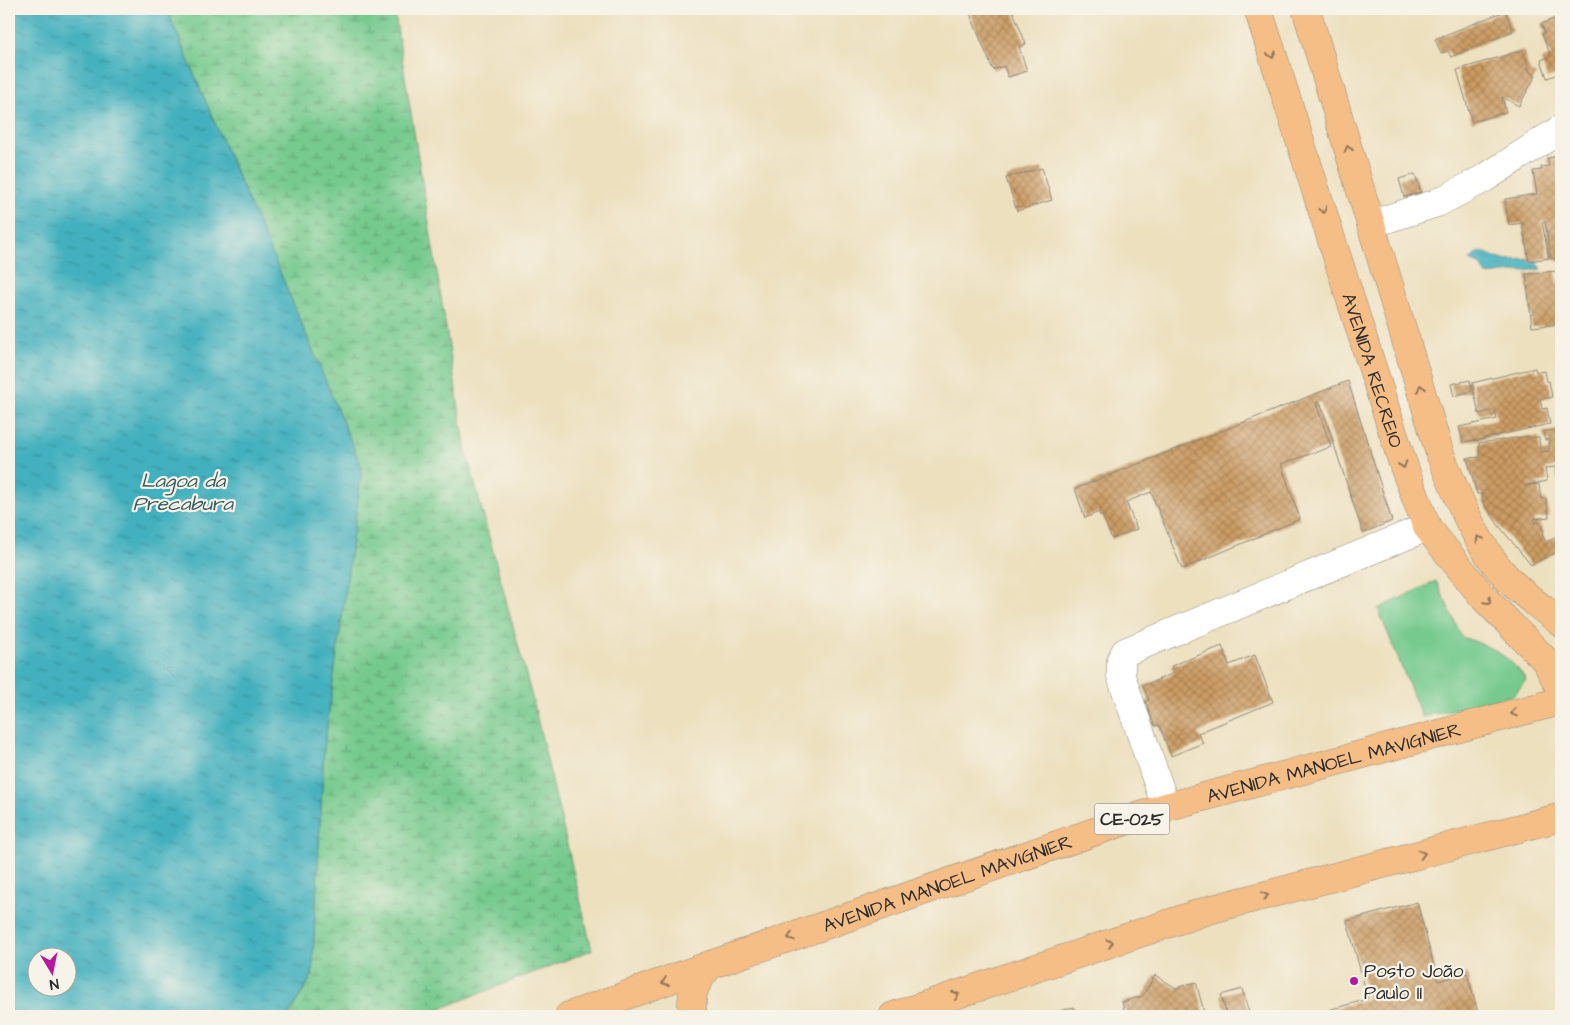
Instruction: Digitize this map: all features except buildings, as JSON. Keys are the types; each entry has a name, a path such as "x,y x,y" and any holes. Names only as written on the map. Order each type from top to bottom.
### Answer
{"main road":[{"name":"AVENIDA RECREIO","path":"1258,9 1404,467 1427,527 1484,598 1546,661 1561,690"},
{"path":"1306,9 1440,454 1477,537 1508,579 1561,623"},
{"path":"1332,239 1371,224"},
{"name":"AVENIDA MANOEL MAVIGNIER","path":"569,1016 710,965 1166,807 1561,700"},
{"path":"893,1016 1209,910 1561,817"},
{"path":"693,1016 691,1007 696,983 710,965"}],"street":[{"path":"1371,224 1437,203 1485,178 1561,129"},
{"path":"1166,807 1121,676 1121,660 1125,652 1427,527"}],"green space":[{"path":"171,9 394,9 466,451 533,701 592,950 421,1016 288,1016 312,976 324,748 362,468 170,17"},
{"path":"1436,581 1462,637 1498,652 1520,671 1526,680 1514,695 1422,717 1378,609"}],"water":[{"name":"Lagoa da Precabura","path":"9,9 171,9 170,17 362,468 324,748 312,976 288,1016 9,1016"},
{"path":"1483,252 1503,260 1535,259 1542,269 1487,275 1481,265 1470,260 1477,253"}],"place":[{"name":"Posto João Paulo II","path":"1354,981"}]}
